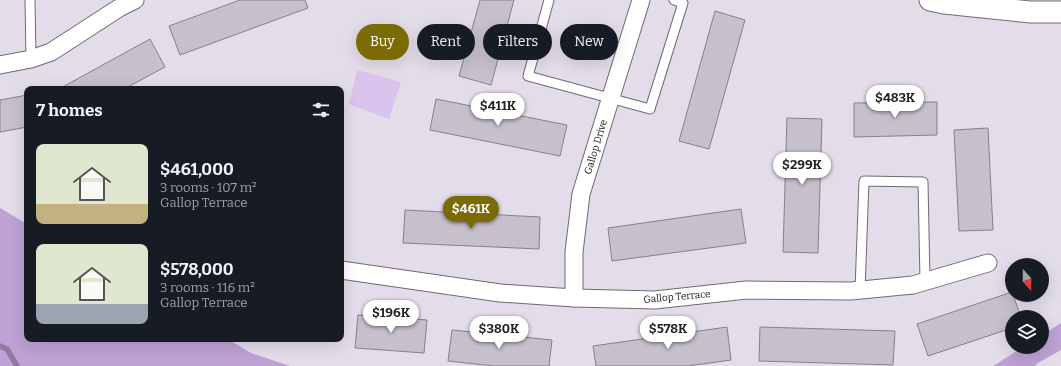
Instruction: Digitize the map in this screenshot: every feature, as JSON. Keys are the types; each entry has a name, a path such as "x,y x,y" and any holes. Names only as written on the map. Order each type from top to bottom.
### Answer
{"street":[{"path":"0,66 31,59 51,52 116,4 135,0"},
{"name":"Gallop Drive","path":"574,298 574,252 581,194 641,0"},
{"path":"930,0 944,4 1030,12 1061,12"},
{"name":"Gallop Terrace","path":"344,270 500,293 574,298 655,300 746,290 860,290 913,285 988,263"}],"lane":[{"path":"30,0 31,59"},
{"path":"549,0 528,76 650,109 683,3 674,0"},
{"path":"860,290 864,180 924,182 925,281"}],"shaded area":[{"path":"357,70 401,82 389,119 349,104"},
{"path":"0,208 24,222 24,342 233,342 251,353 290,366 0,366"},
{"path":"1061,323 1061,350 1036,364 1036,366 993,366 1012,354 1049,354 1049,331"}],"building":[{"path":"240,0 305,0 308,8 180,55 169,26"},
{"path":"480,0 514,0 508,24 483,24 483,60 498,60 491,85 459,76 463,60 475,60 475,24 473,24"},
{"path":"715,11 745,20 709,149 679,141"},
{"path":"150,39 165,67 130,86 64,86"},
{"path":"24,96 24,128 0,132 0,100"},
{"path":"436,99 567,125 560,156 430,130"},
{"path":"937,102 937,135 854,137 854,103"},
{"path":"787,118 822,119 818,253 783,252"},
{"path":"988,128 993,230 959,231 954,130"},
{"path":"741,209 746,243 612,261 608,228"},
{"path":"405,210 540,217 539,249 403,243"},
{"path":"1005,294 1005,302 1016,302 1018,310 1005,310 1005,330 928,356 917,324"},
{"path":"358,315 427,320 424,353 355,348"},
{"path":"727,327 731,360 688,366 596,366 593,346"},
{"path":"760,327 895,331 893,365 759,361"},
{"path":"452,330 552,340 549,366 494,366 448,361"}],"waterway":[{"path":"0,346 7,349 17,366"}]}
